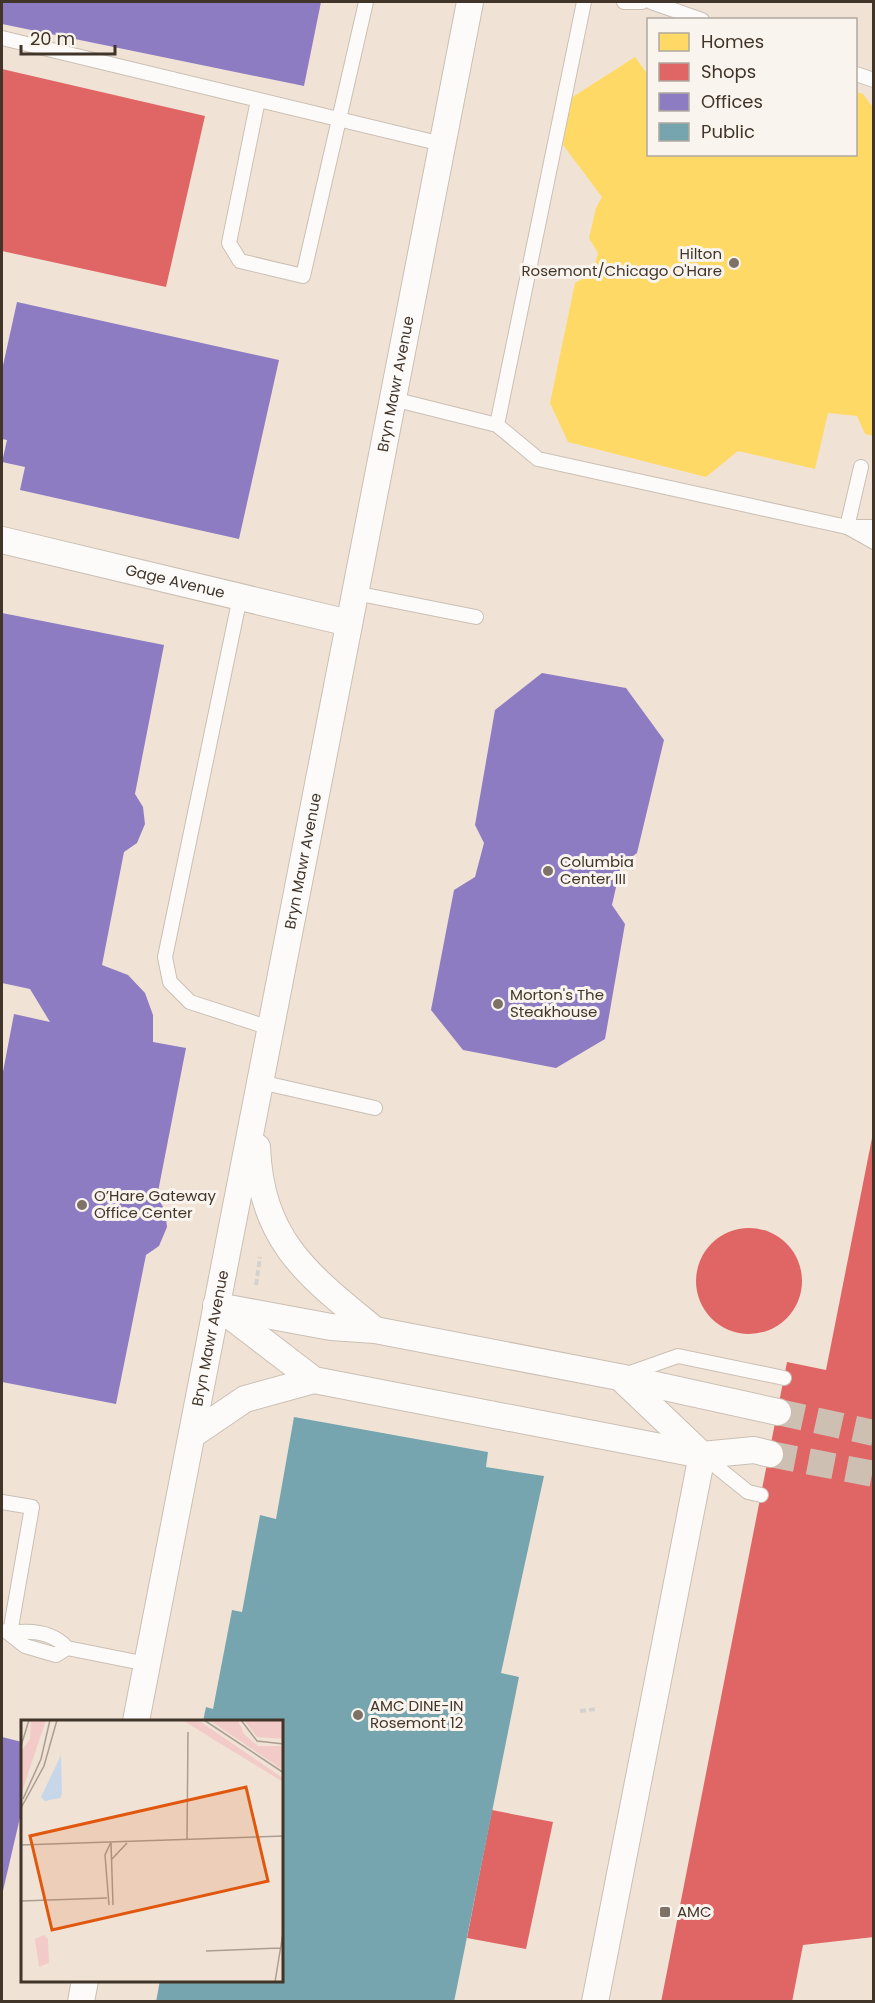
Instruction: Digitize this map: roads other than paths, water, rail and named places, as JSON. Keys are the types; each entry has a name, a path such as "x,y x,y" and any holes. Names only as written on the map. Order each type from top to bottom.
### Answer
{"street":[{"name":"Bryn Mawr Avenue","path":"136,1720 470,2"},
{"name":"Gage Avenue","path":"2,540 349,623"},
{"path":"257,1094 258,1179 270,1216 284,1244 307,1273 375,1330"},
{"path":"216,1305 331,1327 375,1330 619,1377 778,1412"},
{"path":"216,1305 314,1380"},
{"path":"619,1377 702,1455"},
{"path":"192,1435 245,1399 314,1380 702,1455 754,1450 770,1454"},
{"path":"600,1996 702,1455"},
{"path":"81,2001 85,1982"}],"lane":[{"path":"258,100 229,243 240,261 303,276 366,2"},
{"path":"497,425 584,2"},
{"path":"624,2 642,2"},
{"path":"651,2 696,18"},
{"path":"2,38 442,144"},
{"path":"857,75 873,80"},
{"path":"393,399 497,425 537,459 847,527 873,527"},
{"path":"847,527 861,467"},
{"path":"847,527 873,542"},
{"path":"355,593 476,617"},
{"path":"240,597 165,957 170,982 190,1002 270,1028"},
{"path":"257,1094 375,1108"},
{"path":"619,1377 678,1356 784,1378"},
{"path":"702,1455 748,1492 761,1495"},
{"path":"2,1502 32,1507 6,1631 27,1631 58,1638 68,1648 147,1664"}],"tunnel":[{"path":"778,1412 874,1433"},
{"path":"770,1454 874,1474"}],"place":[{"name":"Hilton Rosemont/Chicago O'Hare","path":"734,263"},
{"name":"Columbia Center III","path":"548,871"},
{"name":"Morton's The Steakhouse","path":"498,1004"},
{"name":"O’Hare Gateway Office Center","path":"82,1205"},
{"name":"AMC DINE-IN Rosemont 12","path":"358,1715"},
{"name":"AMC","path":"665,1912"}]}
